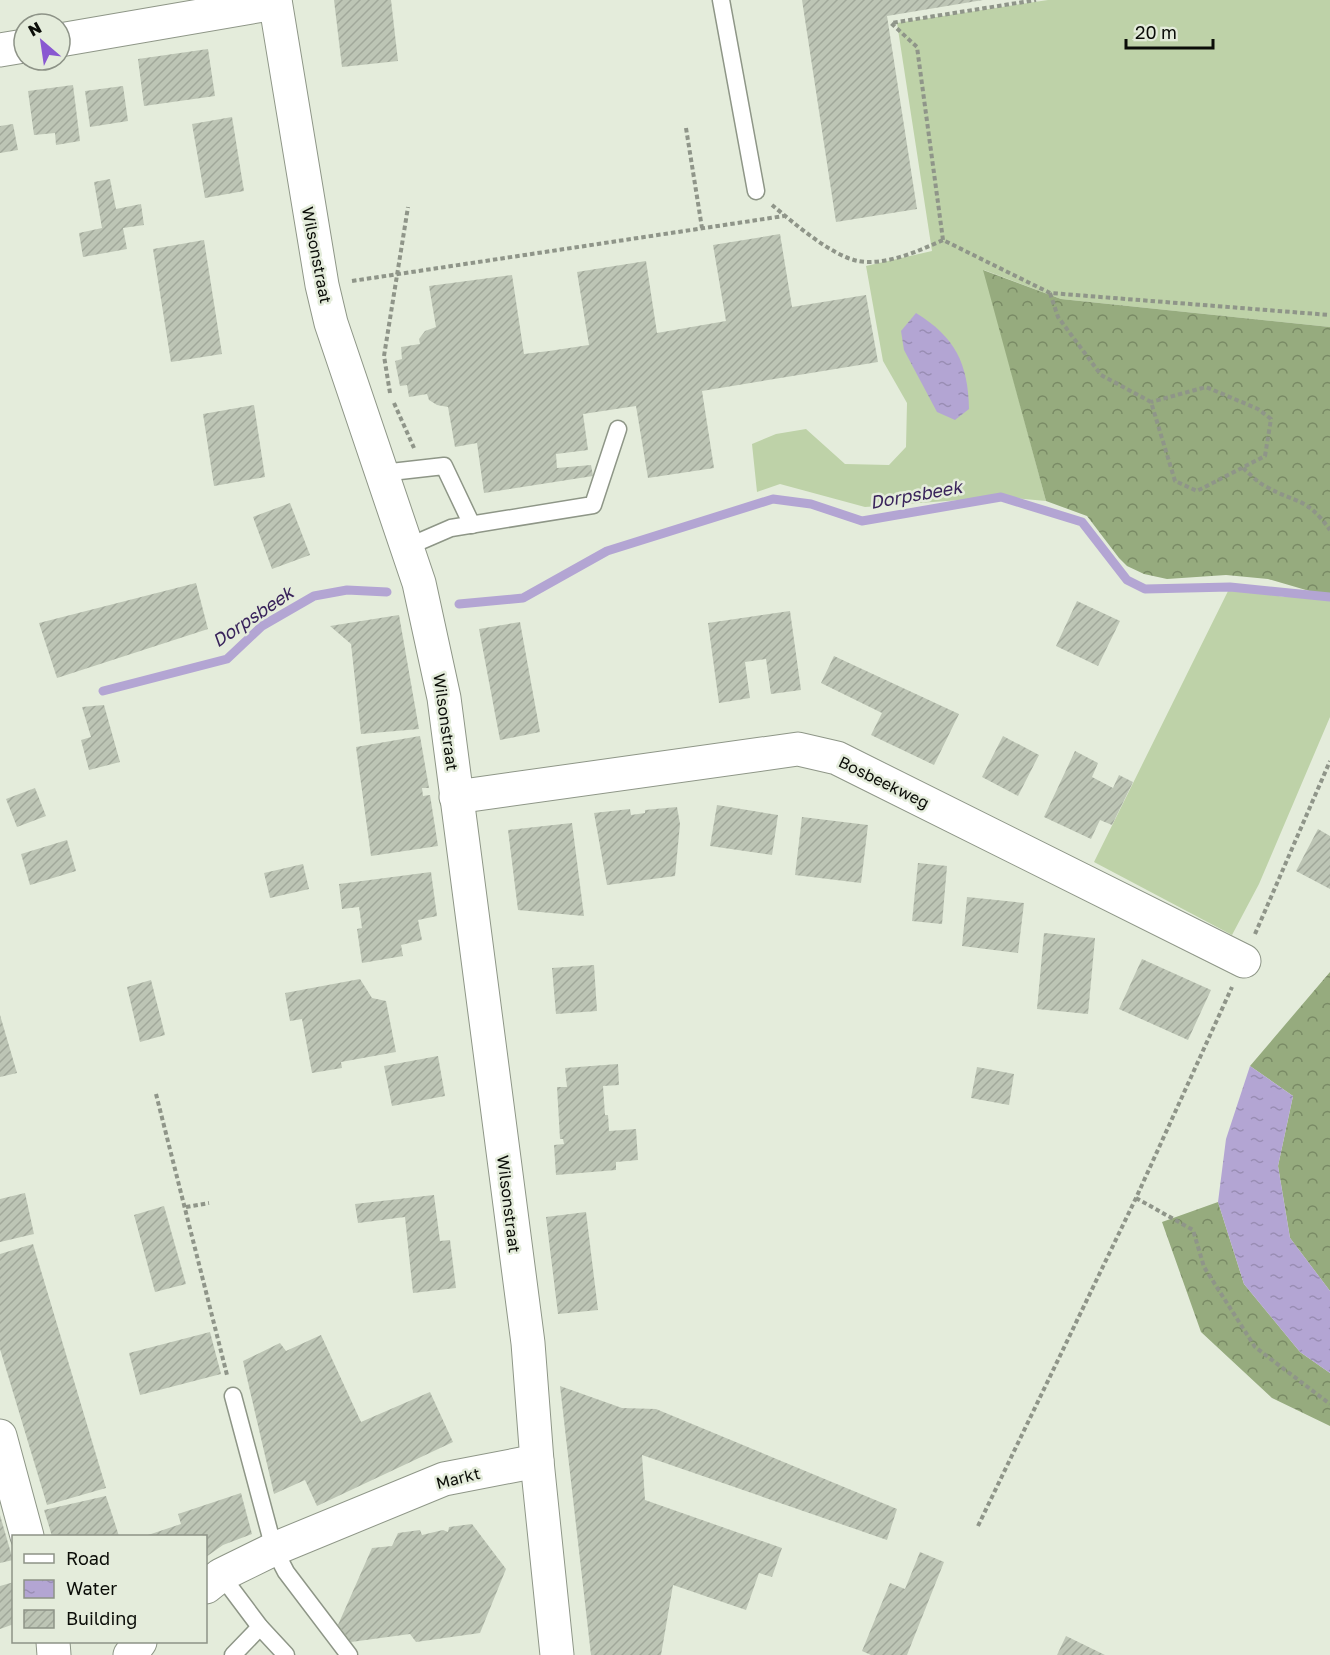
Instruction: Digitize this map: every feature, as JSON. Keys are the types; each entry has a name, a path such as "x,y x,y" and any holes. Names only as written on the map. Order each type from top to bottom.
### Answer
{"street":[{"path":"72,38 275,2"},
{"name":"Wilsonstraat","path":"275,2 321,285 331,323 419,583 444,698 528,1343 537,1461"},
{"name":"Bosbeekweg","path":"456,797 798,748 837,758 1244,961"},
{"path":"0,1436 27,1535"},
{"path":"537,1461 557,1655"},
{"name":"Markt","path":"213,1581 274,1549 444,1479 537,1461"}],"lane":[{"path":"721,0 756,191"},
{"path":"407,547 450,528 593,505 618,429"},
{"path":"382,473 444,466 471,525"},
{"path":"233,1396 274,1549 286,1572 349,1655"},
{"path":"213,1581 286,1655"},
{"path":"233,1655 260,1627"}],"path":[{"path":"943,240 917,47 891,23 1036,0"},
{"path":"686,128 702,228"},
{"path":"756,191 823,244 857,261 879,260 917,252 943,240"},
{"path":"408,207 384,356 391,396 423,468"},
{"path":"321,285 784,215"},
{"path":"943,240 1050,293 1330,315"},
{"path":"1050,293 1058,317 1101,375 1151,402 1206,387 1258,410 1271,419 1266,456 1197,491 1175,481 1151,402"},
{"path":"1243,468 1264,486 1317,511 1330,530"},
{"path":"978,1526 1136,1198 1244,961 1330,761"},
{"path":"156,1094 233,1396"},
{"path":"1136,1198 1193,1230 1204,1267 1254,1347 1330,1404"},
{"path":"185,1207 208,1203"}],"green space":[{"path":"1048,0 1330,0 1330,327 1061,299 984,270 1046,501 1001,497 865,507 780,484 757,492 752,444 776,434 806,429 845,464 889,465 906,447 907,403 883,361 866,266 932,251 897,23"},
{"path":"983,270 1061,299 1330,327 1330,597 1268,579 1226,575 1167,579 1144,574 1127,566 1119,558 1087,516 1046,501"},
{"path":"1230,587 1284,597 1330,597 1330,717 1259,884 1232,935 1094,862"},
{"path":"1330,972 1330,1291 1290,1238 1278,1166 1293,1096 1250,1066"},
{"path":"1218,1202 1244,1284 1300,1352 1330,1373 1330,1426 1272,1398 1201,1332 1162,1222"}],"water":[{"path":"916,313 950,342 962,365 966,378 969,409 955,420 937,412 904,350 901,331"},
{"path":"1250,1066 1293,1096 1278,1166 1290,1238 1330,1291 1330,1373 1300,1352 1244,1284 1218,1202 1226,1139"}],"building":[{"path":"334,0 391,0 398,61 342,67"},
{"path":"802,0 983,0 887,16 917,209 836,222"},
{"path":"208,49 215,96 144,106 138,59"},
{"path":"73,85 80,141 56,145 55,133 34,135 28,91"},
{"path":"123,86 128,121 90,127 85,91"},
{"path":"232,117 244,191 205,198 192,124"},
{"path":"13,124 18,150 0,153 0,126"},
{"path":"110,179 116,209 141,204 144,225 123,228 127,249 83,257 79,233 102,228 94,182"},
{"path":"780,234 792,307 866,295 878,362 702,391 714,468 648,478 636,406 583,414 588,450 556,454 557,468 591,465 593,476 484,493 477,443 455,447 448,407 437,405 429,400 427,394 409,397 407,385 400,386 395,361 402,359 401,347 420,344 419,339 425,331 436,327 429,286 512,275 524,354 549,351 589,345 577,272 646,261 657,333 726,321 713,245"},
{"path":"204,240 222,354 171,362 153,249"},
{"path":"254,405 265,477 214,486 203,414"},
{"path":"290,503 310,555 272,569 253,517"},
{"path":"196,583 208,629 57,678 39,623"},
{"path":"1077,601 1120,621 1098,666 1056,646"},
{"path":"790,611 801,690 771,694 766,659 745,662 750,698 719,703 708,623"},
{"path":"399,615 419,729 361,734 351,644 330,626"},
{"path":"520,622 540,732 500,740 479,629"},
{"path":"834,656 959,714 934,765 871,735 882,713 821,683"},
{"path":"104,705 120,762 89,770 81,740 91,737 82,707"},
{"path":"420,736 429,788 422,788 423,796 430,795 438,846 371,856 356,747"},
{"path":"1003,736 1039,755 1018,796 982,777"},
{"path":"1075,751 1098,763 1092,777 1113,788 1119,775 1133,782 1112,825 1100,820 1091,839 1044,817"},
{"path":"35,788 46,816 17,827 6,799"},
{"path":"717,805 778,815 772,855 710,846"},
{"path":"677,807 680,824 675,876 607,885 594,813 630,809 631,815 645,813 645,810"},
{"path":"802,817 868,825 861,883 795,875"},
{"path":"572,823 584,916 518,910 508,830"},
{"path":"1318,829 1330,836 1330,889 1296,871"},
{"path":"67,840 76,871 30,885 21,854"},
{"path":"918,863 947,866 942,924 912,921"},
{"path":"303,864 309,889 270,898 264,873"},
{"path":"431,872 437,916 418,920 422,940 401,945 403,956 362,963 357,929 362,928 359,907 342,909 339,884"},
{"path":"967,897 1024,903 1018,953 962,946"},
{"path":"1044,933 1095,938 1088,1014 1037,1009"},
{"path":"1142,959 1211,990 1188,1040 1119,1009"},
{"path":"594,965 597,1011 556,1014 552,968"},
{"path":"360,979 372,998 386,1001 396,1052 341,1062 342,1068 312,1073 302,1019 290,1021 285,993"},
{"path":"151,980 165,1035 140,1042 127,987"},
{"path":"0,1015 17,1073 0,1077"},
{"path":"438,1056 445,1096 392,1106 384,1066"},
{"path":"618,1064 619,1085 603,1086 605,1115 608,1115 609,1131 636,1129 638,1160 616,1162 616,1170 556,1175 554,1145 564,1144 563,1139 560,1139 557,1087 567,1087 565,1068"},
{"path":"977,1067 1014,1074 1009,1105 971,1098"},
{"path":"25,1193 34,1234 0,1242 0,1199"},
{"path":"434,1195 440,1241 450,1240 456,1288 413,1293 405,1217 358,1223 355,1204"},
{"path":"164,1206 186,1284 155,1292 134,1215"},
{"path":"586,1212 598,1310 558,1314 546,1217"},
{"path":"33,1244 106,1488 47,1505 0,1349 0,1254"},
{"path":"210,1332 221,1374 140,1395 129,1353"},
{"path":"321,1335 361,1422 430,1392 453,1442 317,1506 305,1480 274,1494 243,1361 280,1343 286,1351"},
{"path":"560,1386 622,1408 656,1409 897,1509 887,1540 642,1455 645,1500 782,1548 772,1577 759,1573 746,1610 673,1585 661,1655 591,1655"},
{"path":"241,1493 252,1534 223,1545 207,1556 207,1535 148,1535 181,1524 178,1514"},
{"path":"106,1496 119,1535 52,1535 44,1510"},
{"path":"0,1515 12,1560 0,1563"},
{"path":"472,1524 506,1569 480,1633 416,1642 410,1634 351,1642 338,1625 372,1548 392,1546 398,1533 420,1530 422,1535 443,1530 448,1532 449,1527"},
{"path":"920,1552 944,1562 907,1655 871,1655 862,1651 890,1583 905,1589"},
{"path":"12,1583 12,1625 0,1629 0,1586"},
{"path":"1066,1636 1105,1655 1057,1655"}],"waterway":[{"name":"Dorpsbeek","path":"459,604 523,598 607,551 773,499 811,504 862,521 1001,497 1082,522 1127,580 1145,589 1230,587 1330,597"},
{"name":"Dorpsbeek","path":"103,691 227,659 262,626 314,596 347,590 387,592"}]}
